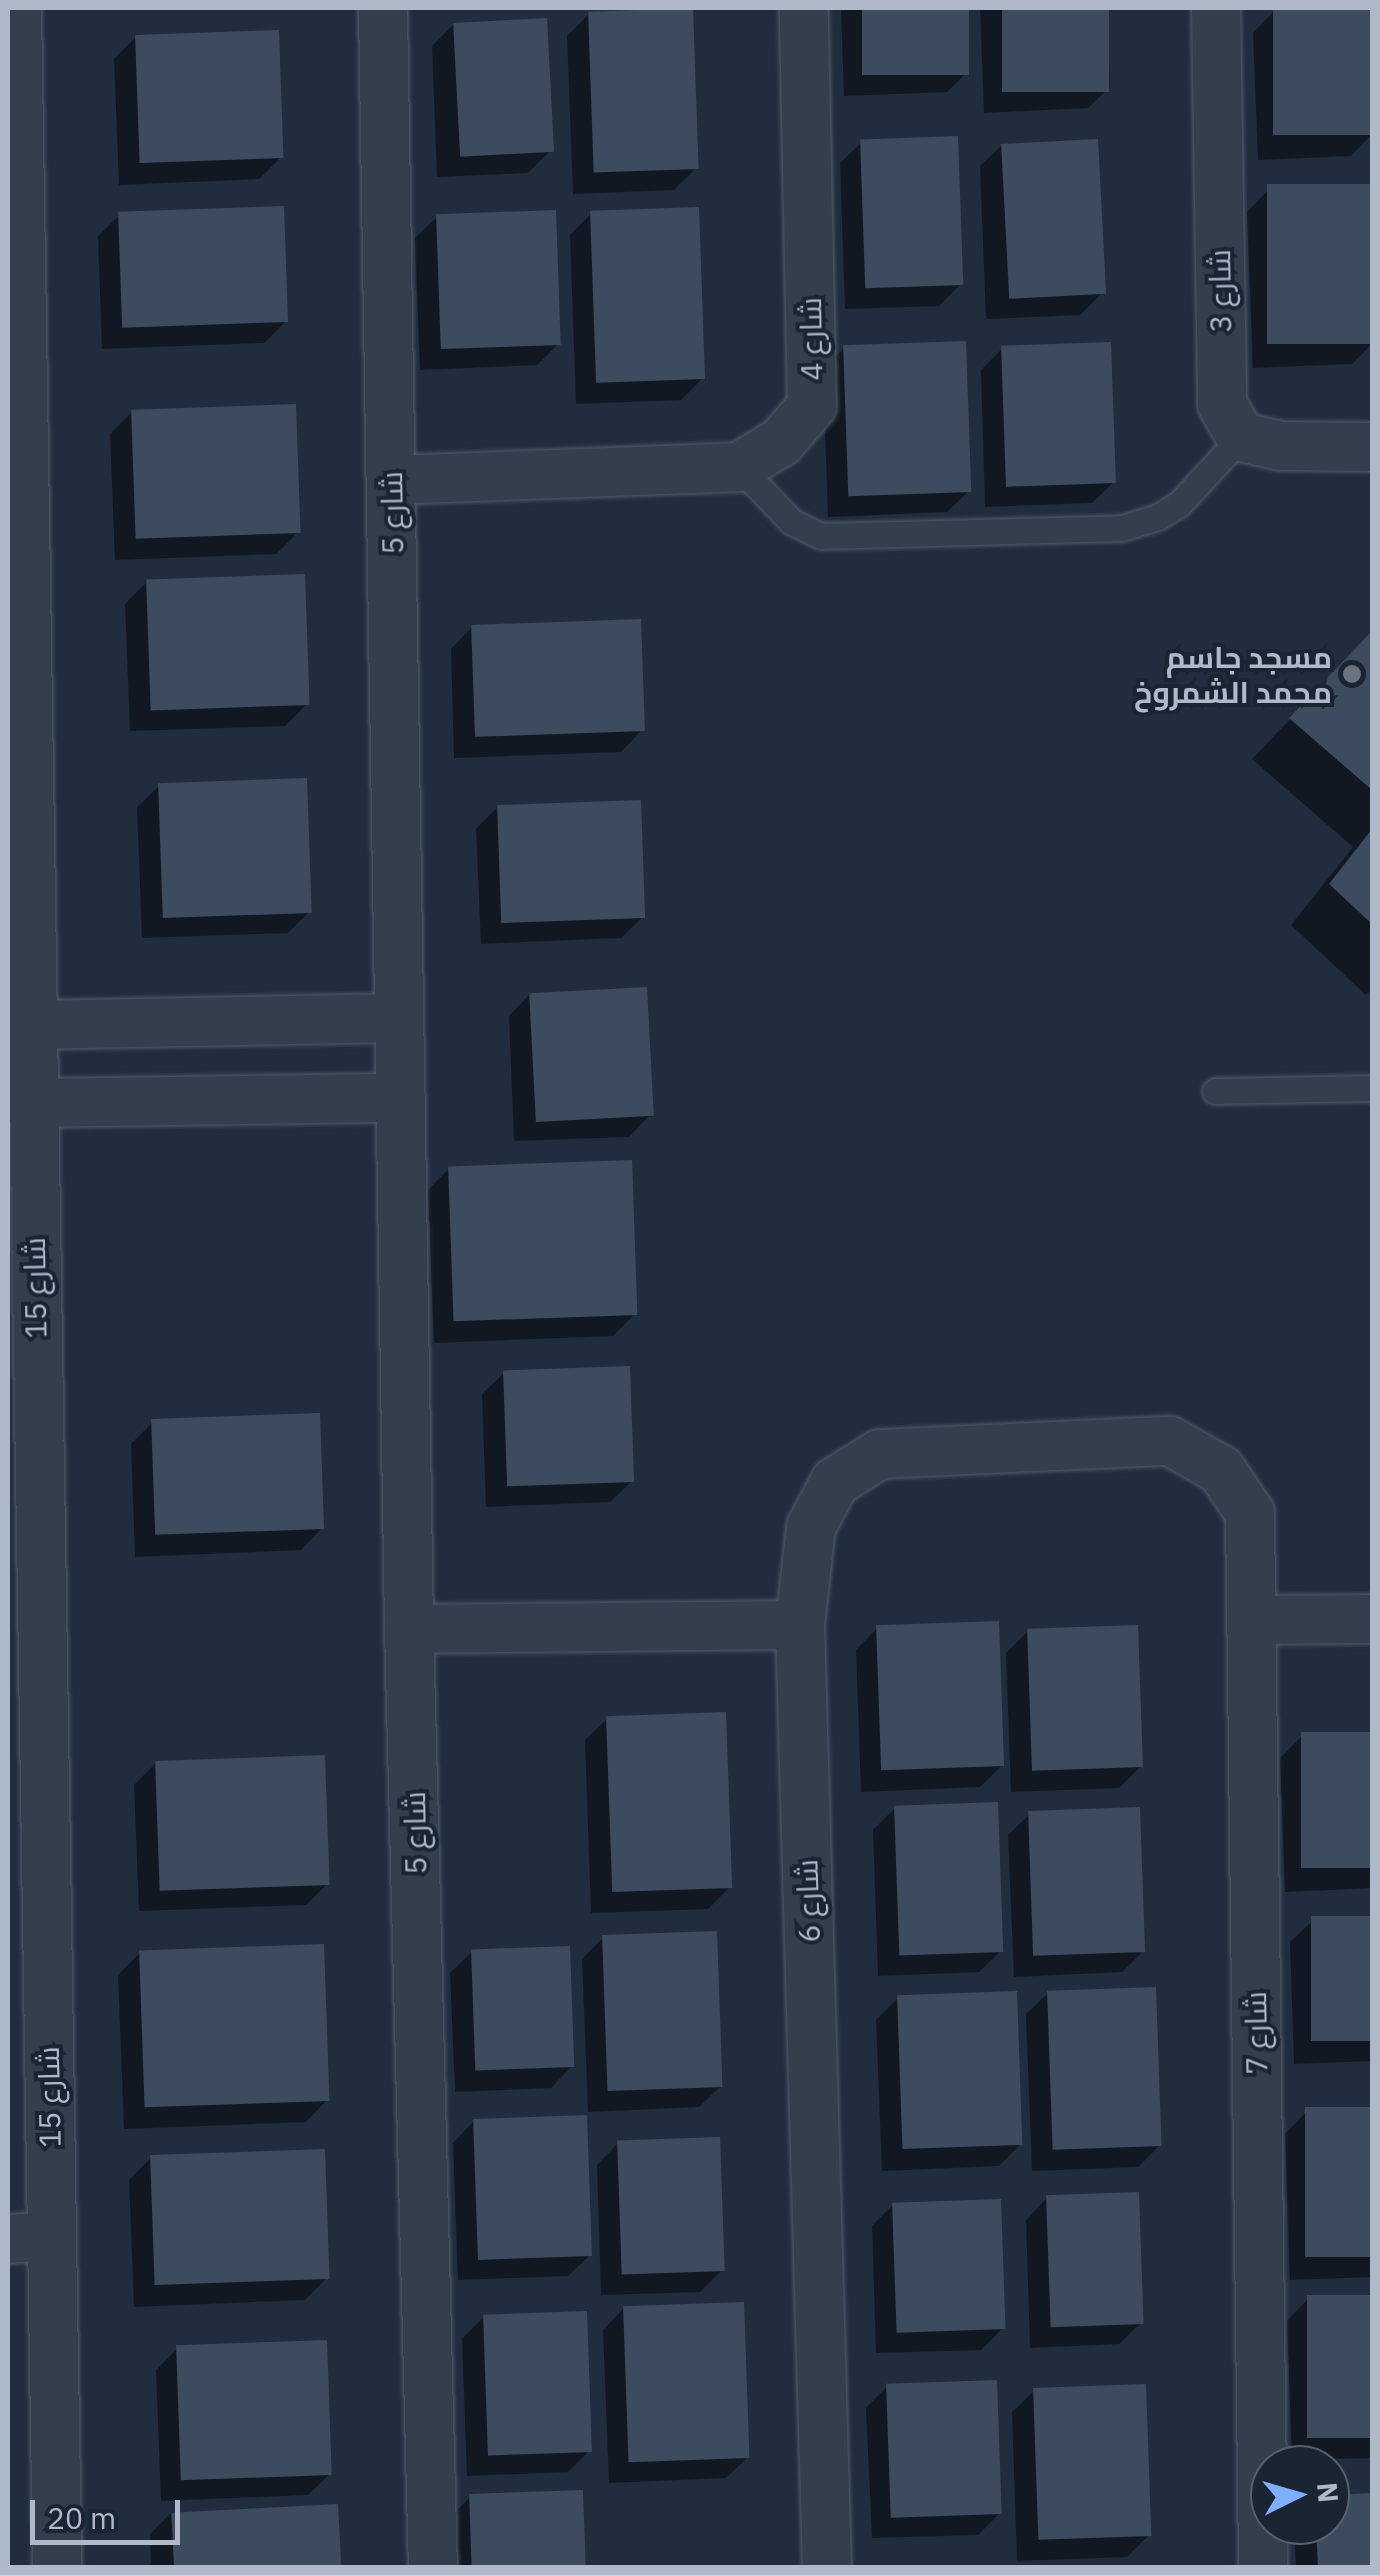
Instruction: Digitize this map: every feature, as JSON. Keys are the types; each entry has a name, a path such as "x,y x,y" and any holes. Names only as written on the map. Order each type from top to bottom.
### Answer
{"street":[{"name":"شارع 15","path":"17,8 13,99 29,2238 57,2568"},
{"name":"شارع 5","path":"384,8 410,1629 434,2568"},
{"name":"شارع 4","path":"392,480 739,468 781,442 812,406 804,8"},
{"name":"شارع 3","path":"1216,8 1222,404 1241,438"},
{"path":"1241,438 1281,446 1372,447"},
{"path":"19,1030 400,1018"},
{"path":"20,1100 402,1098"},
{"name":"شارع 7","path":"800,1625 811,1527 835,1482 880,1454 1170,1441 1221,1470 1250,1513 1263,2568"},
{"path":"1250,1620 1372,1619"},
{"path":"410,1629 800,1625"},
{"name":"شارع 6","path":"800,1625 827,2568"}],"lane":[{"path":"739,468 792,522 821,536 1122,528 1158,517 1180,503 1241,438"},
{"path":"1215,1091 1372,1088"}],"building":[{"path":"693,8 699,169 594,173 588,12"},
{"path":"862,8 969,8 969,75 862,75"},
{"path":"1002,8 1109,8 1109,92 1002,92"},
{"path":"1273,8 1371,8 1371,135 1273,135"},
{"path":"547,18 554,152 460,157 453,23"},
{"path":"279,30 283,158 140,163 135,35"},
{"path":"958,136 963,285 865,288 860,139"},
{"path":"1098,139 1106,294 1009,299 1001,144"},
{"path":"1267,184 1371,184 1371,344 1267,344"},
{"path":"284,206 288,322 122,328 118,212"},
{"path":"699,207 705,379 596,383 590,211"},
{"path":"556,210 561,345 441,349 436,214"},
{"path":"966,341 971,492 848,496 843,345"},
{"path":"1111,342 1116,483 1006,487 1001,346"},
{"path":"296,404 301,533 136,539 131,410"},
{"path":"305,574 310,705 151,710 146,580"},
{"path":"641,619 645,731 475,737 471,625"},
{"name":"مسجد جاسم محمد الشمروخ","path":"1372,631 1372,790 1289,718"},
{"path":"307,778 312,913 163,918 158,783"},
{"path":"641,800 645,918 501,923 497,805"},
{"path":"1372,829 1372,924 1329,884"},
{"path":"647,987 654,1116 536,1122 529,993"},
{"path":"632,1160 637,1315 454,1321 448,1166"},
{"path":"630,1366 634,1482 507,1486 503,1370"},
{"path":"320,1413 324,1529 155,1535 151,1419"},
{"path":"999,1621 1004,1766 881,1770 876,1625"},
{"path":"1138,1625 1143,1767 1032,1771 1027,1629"},
{"path":"726,1712 732,1888 612,1892 606,1716"},
{"path":"1301,1732 1372,1732 1372,1868 1301,1868"},
{"path":"325,1755 330,1885 160,1891 155,1761"},
{"path":"998,1802 1003,1952 899,1956 894,1806"},
{"path":"1140,1807 1145,1952 1033,1956 1028,1811"},
{"path":"1311,1916 1372,1916 1372,2041 1311,2041"},
{"path":"717,1931 722,2087 608,2091 602,1935"},
{"path":"324,1944 329,2101 145,2107 139,1950"},
{"path":"570,1946 574,2067 475,2070 471,1949"},
{"path":"1156,1987 1162,2146 1053,2150 1047,1991"},
{"path":"1017,1991 1022,2145 902,2149 897,1995"},
{"path":"1305,2107 1372,2107 1372,2257 1305,2257"},
{"path":"587,2115 592,2256 478,2260 473,2119"},
{"path":"720,2137 725,2271 622,2275 617,2141"},
{"path":"325,2149 330,2279 155,2285 150,2155"},
{"path":"1139,2192 1144,2324 1051,2327 1046,2195"},
{"path":"1001,2199 1006,2329 897,2333 892,2203"},
{"path":"1307,2295 1372,2295 1372,2438 1307,2438"},
{"path":"744,2302 749,2458 629,2462 623,2306"},
{"path":"587,2311 592,2452 488,2456 483,2315"},
{"path":"327,2340 332,2475 181,2480 176,2345"},
{"path":"997,2380 1002,2514 891,2518 886,2384"},
{"path":"1146,2384 1151,2536 1038,2540 1033,2388"},
{"path":"583,2490 586,2568 472,2568 469,2494"},
{"path":"1372,2493 1372,2568 1318,2568 1317,2545 1350,2545 1350,2494"},
{"path":"338,2504 341,2568 174,2568 171,2513"}],"place":[{"name":"مسجد جاسم محمد الشمروخ","path":"1352,674"}]}
